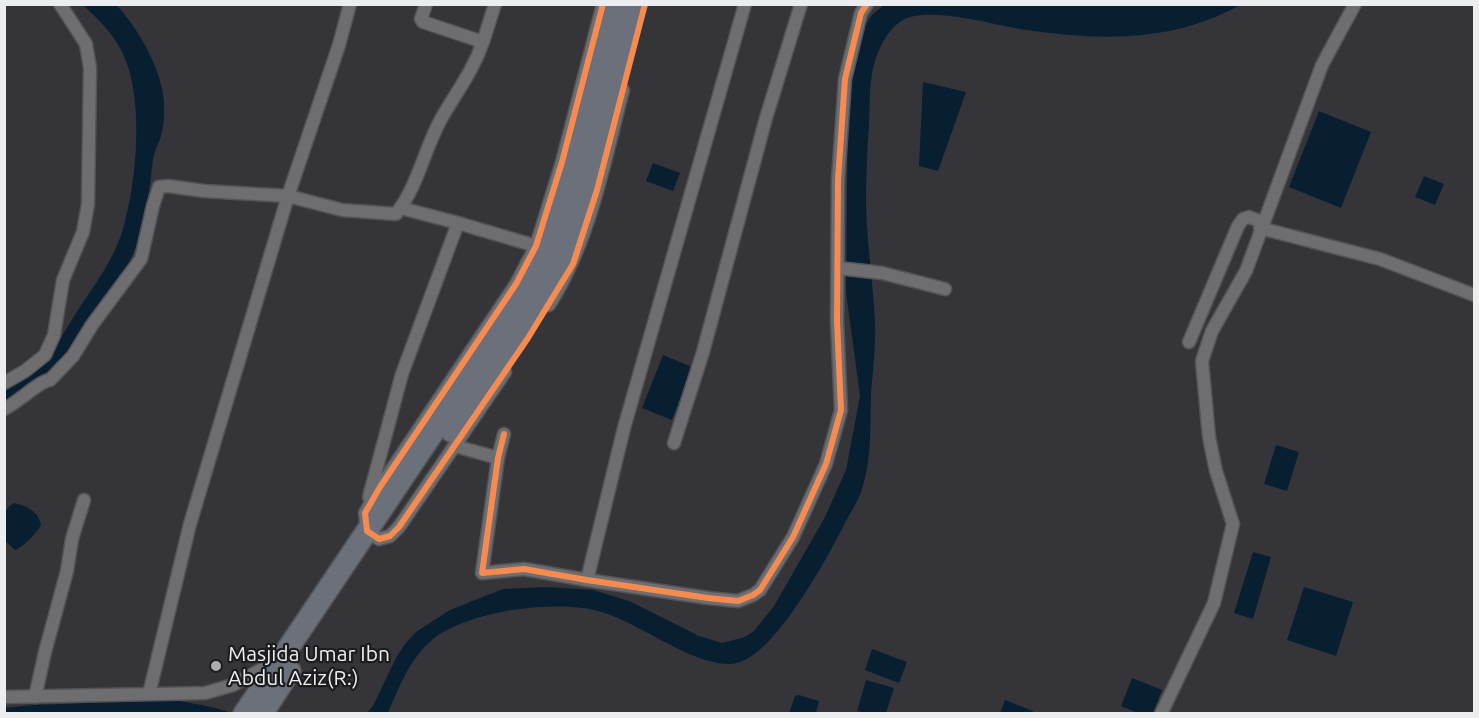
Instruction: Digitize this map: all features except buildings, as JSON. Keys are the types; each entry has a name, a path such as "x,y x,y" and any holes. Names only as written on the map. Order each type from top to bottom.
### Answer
{"highway":[{"path":"262,714 286,653 370,528 471,388 493,331 549,250 590,112 618,4"},
{"path":"471,388 495,377 545,293 570,243 636,4"},
{"path":"244,714 274,683 370,528"}],"street":[{"path":"4,383 25,371 45,355 54,335 63,280 84,232 88,204 90,68 86,44 60,4"},
{"path":"149,694 190,524 288,196 339,45 350,4"},
{"path":"426,4 421,19 423,22 483,42"},
{"path":"4,409 45,381 50,380 73,356 92,325 141,259 159,187 288,196 342,210 396,214 409,198 441,120 475,66 495,4"},
{"path":"493,331 537,246 562,162 603,4"},
{"path":"495,377 555,295 573,264 597,190 645,4"},
{"path":"586,580 624,428 746,4"},
{"path":"674,443 703,352 766,118 801,4"},
{"path":"504,434 498,458 482,573 524,568 586,580 738,601 760,590 793,537 826,464 841,410 837,321 841,268 838,180 845,79 861,13 867,4"},
{"path":"1161,714 1214,603 1233,524 1216,471 1209,436 1202,361 1212,330 1246,271 1261,225 1322,65 1355,4"},
{"path":"400,208 537,246"},
{"path":"1189,342 1238,226 1243,219 1250,217 1261,225 1380,259 1474,295"},
{"path":"370,528 402,374 458,223"},
{"path":"841,268 877,272 945,289"},
{"path":"370,528 380,487 471,388"},
{"path":"370,528 390,536 399,527 455,446 471,388"},
{"path":"455,446 498,458"},
{"path":"35,697 67,571 72,539 84,500"},
{"path":"4,697 205,693 233,686 264,669 286,653"}],"water":[{"path":"885,4 1240,5 1189,26 1136,36 1055,34 965,18 932,15 917,16 898,23 887,35 879,51 870,86 866,205 875,330 870,442 865,478 857,501 820,568 789,617 759,650 745,660 729,664 698,657 617,617 583,608 538,607 491,614 449,629 433,639 412,664 388,713 366,714 373,706 396,658 416,632 450,610 503,589 546,587 593,590 629,601 699,636 722,643 745,637 754,631 774,606 825,517 846,470 860,396 846,292 848,99 852,66 862,29 873,14"},
{"path":"83,5 116,5 134,27 150,54 161,84 164,99 163,129 153,157 141,231 125,271 58,369 5,406 4,387 34,369 47,357 104,271 116,248 129,206 136,138 134,93 130,72 115,40"},
{"path":"923,82 966,92 938,171 919,166"},
{"path":"1319,111 1371,132 1341,208 1289,187"},
{"path":"653,163 680,173 673,191 646,181"},
{"path":"1424,176 1444,184 1435,205 1415,197"},
{"path":"663,355 692,367 672,420 642,408"},
{"path":"1276,445 1299,452 1287,491 1264,484"},
{"path":"14,503 31,510 40,520 41,525 37,532 15,550 4,540 3,524 7,510"},
{"path":"1253,552 1271,557 1253,619 1234,613"},
{"path":"1304,587 1353,602 1336,656 1287,640"},
{"path":"872,649 907,662 899,683 865,670"},
{"path":"1132,678 1162,690 1153,713 1138,713 1121,706"},
{"path":"866,680 894,688 886,713 857,711"},
{"path":"795,696 819,701 816,713 789,713"},
{"path":"174,700 232,713 5,713 5,708 34,705"},
{"path":"1005,700 1033,711 1032,713 1000,713"}],"cycle path":[{"path":"603,4 562,162 536,246 516,284 365,513 367,531 379,539 390,536 399,527 528,338 573,264 597,190 645,4"},
{"path":"504,434 498,458 482,573 524,569 738,601 760,590 793,537 826,464 841,410 837,321 838,180 845,79 861,13 867,4"}],"place":[{"name":"Masjida Umar Ibn Abdul Aziz(R:)","path":"216,666"}]}
